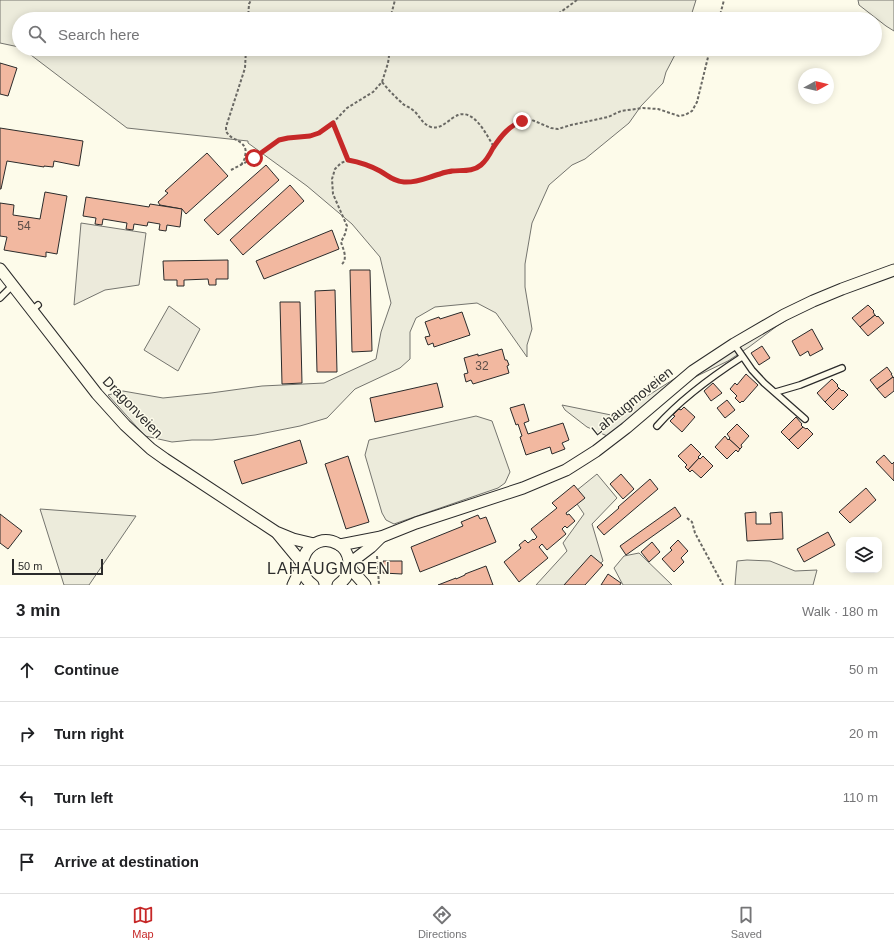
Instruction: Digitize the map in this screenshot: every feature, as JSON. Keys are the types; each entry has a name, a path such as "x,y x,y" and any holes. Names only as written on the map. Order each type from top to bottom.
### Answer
{"street":[{"name":"Dragonveien","path":"0,269 13,285 35,307 97,394 138,438 165,459 276,532 293,539 314,544 320,541 327,541 340,545"},
{"name":"Lahaugmoveien","path":"340,545 381,537 416,523 523,488 576,464 626,428 693,371 734,344 784,315 813,301 842,288 894,270"},
{"name":"Dragonveien","path":"276,532 302,564 303,572 306,578 313,585"},
{"name":"Lahaugmoveien","path":"350,565 381,537"},
{"path":"293,585 302,564 304,555 314,544"},
{"path":"340,545 347,553 350,565 365,585"},
{"path":"339,585 348,575 350,565"}],"lane":[{"path":"0,298 13,285"},
{"path":"734,344 742,357 764,383 805,419"},
{"path":"657,426 669,412 688,396 742,357"},
{"path":"776,392 800,385 842,368"}],"path":[{"path":"248,12 251,0"},
{"path":"392,12 395,0"},
{"path":"561,12 577,0"},
{"path":"720,12 724,0"},
{"path":"241,165 246,155 246,149 243,144 228,135 226,127 245,68 246,56"},
{"path":"231,170 254,158 279,140 310,136 319,133 333,123 347,108 373,92 382,82 390,56"},
{"path":"342,264 345,262 346,258 341,242 345,234 346,226 333,194 332,178 336,169 341,163 348,160 358,162 380,171 392,179 405,182 422,180 441,173 472,170 480,167 487,159 504,132 514,124 522,121 532,120 558,129 608,117 621,111 643,108 658,109 679,116 685,115 692,111 696,102 708,56"},
{"path":"382,82 402,103 413,110 426,125 433,128 438,128 444,125 458,115 466,115 474,119 481,125 494,148"},
{"path":"333,123 348,160"},
{"path":"687,518 692,522 695,533 723,585"},
{"path":"374,551 377,555 379,585"}],"shaded area":[{"path":"0,0 696,0 692,12 12,12 12,46 0,43"},
{"path":"858,0 894,0 894,31 882,23 882,12 868,12 859,5"},
{"path":"32,56 674,56 666,72 663,83 641,106 629,123 585,159 572,165 549,185 532,223 525,264 525,287 532,329 527,345 527,357 496,313 477,303 435,307 416,318 410,332 410,359 400,368 355,389 327,418 300,426 255,435 212,440 172,442 145,436 108,395 123,391 163,398 262,386 324,383 376,359 381,332 391,303 380,257 352,224 307,186 248,143 248,141 127,128"},
{"path":"81,223 146,233 139,285 105,290 74,305"},
{"path":"169,306 200,329 178,371 144,350"},
{"path":"810,306 777,326 728,361 699,375 668,393 614,439 587,427 565,410 562,405 616,416 685,372"},
{"path":"476,416 492,421 510,472 505,483 498,488 394,524 386,520 382,513 365,455 369,440"},
{"path":"597,474 617,498 592,524 603,561 577,585 536,585 567,551 563,543 584,514 571,495"},
{"path":"40,509 136,516 89,585 64,585"},
{"path":"639,553 672,585 623,585 614,568 624,556"},
{"path":"737,561 770,561 795,571 817,570 813,585 735,585"}],"building":[{"path":"0,63 17,68 8,96 0,94"},
{"path":"0,128 83,141 79,166 54,161 53,167 44,167 7,161 0,189"},
{"path":"207,153 228,176 186,214 182,209 160,205 158,202 168,193 165,191"},
{"path":"266,165 279,180 218,235 204,220"},
{"path":"290,185 304,201 243,255 230,240"},
{"path":"45,192 67,196 57,254 46,252 46,257 4,250 7,237 0,236 0,203 14,205 13,215 40,219"},
{"path":"86,197 149,207 150,204 182,209 180,227 167,225 166,231 159,230 160,224 148,222 147,226 134,224 133,230 126,229 127,223 103,219 102,225 95,224 96,218 83,216"},
{"path":"332,230 339,249 264,279 256,261"},
{"path":"228,260 228,279 216,279 216,285 209,285 208,279 184,280 184,286 177,286 177,280 164,280 163,261"},
{"path":"350,270 370,270 372,351 352,352"},
{"path":"335,290 337,372 317,372 315,291"},
{"path":"280,302 300,302 302,383 282,384"},
{"path":"868,305 874,311 873,312 875,315 860,327 852,318"},
{"path":"462,312 470,335 434,347 433,343 428,345 425,337 430,336 425,322"},
{"path":"875,315 877,317 878,316 884,323 868,336 860,327"},
{"path":"812,329 823,349 810,356 808,351 800,356 792,341"},
{"path":"762,346 770,358 759,365 751,353"},
{"path":"502,349 505,360 507,360 509,365 507,366 509,373 473,384 471,380 466,382 464,374 468,373 464,358 478,354 478,356"},
{"path":"887,367 893,377 877,389 870,380"},
{"path":"746,374 758,385 743,402 742,401 740,403 735,398 737,396 730,389 735,383 737,385"},
{"path":"893,377 894,391 885,398 877,389"},
{"path":"832,379 839,388 825,402 817,393"},
{"path":"437,383 443,407 375,422 370,398"},
{"path":"713,383 722,393 711,401 704,391"},
{"path":"839,388 848,395 833,410 825,402"},
{"path":"727,400 735,410 725,418 717,408"},
{"path":"524,404 529,421 524,423 528,434 563,423 569,440 562,443 565,449 552,454 550,447 526,455 520,437 522,436 518,424 516,425 510,408"},
{"path":"684,407 695,417 682,432 670,421 679,409 681,410"},
{"path":"796,417 803,427 789,440 781,432"},
{"path":"737,424 749,436 741,445 742,447 740,449 729,439 730,438 727,434"},
{"path":"803,427 806,429 807,428 813,434 798,449 789,440"},
{"path":"725,436 740,449 738,452 736,450 727,459 715,447"},
{"path":"300,440 307,463 242,484 234,461"},
{"path":"691,444 701,454 688,470 685,467 687,465 678,456"},
{"path":"884,455 892,464 894,462 894,481 876,462"},
{"path":"348,456 369,522 346,529 325,464"},
{"path":"703,456 713,466 701,478 692,470 690,472 688,470 699,458 700,459"},
{"path":"621,474 634,489 623,499 610,484"},
{"path":"650,479 658,489 604,535 597,527"},
{"path":"574,485 585,498 566,513 567,515 569,514 575,521 567,528 565,526 562,529 566,534 547,550 542,544 539,547 548,558 519,582 504,562 521,548 519,545 525,540 528,543 537,537 531,529 557,508 552,503"},
{"path":"866,488 876,500 850,523 839,512"},
{"path":"675,507 681,516 626,555 620,546"},
{"path":"756,512 756,524 771,524 770,513 782,512 783,539 747,541 745,513"},
{"path":"0,514 22,531 8,549 0,543"},
{"path":"478,515 480,519 486,517 496,542 420,572 411,547 463,526 461,522"},
{"path":"828,532 835,545 804,562 797,549"},
{"path":"678,540 688,551 681,558 684,562 674,572 662,559 672,550 670,548"},
{"path":"652,542 660,552 649,562 641,552"},
{"path":"591,555 603,565 585,585 564,585"},
{"path":"383,561 402,561 402,574 383,573"},
{"path":"486,566 493,585 438,585 456,579"},
{"path":"608,574 621,583 620,585 601,585"}],"district":[{"name":"LAHAUGMOEN","path":"329,568"}],"route":[{"path":"254,158 279,140 284,138 310,136 328,128 333,123 348,160 369,166 392,179 405,182 422,180 441,173 472,170 480,167 487,159 504,132 514,124 522,121"}]}
